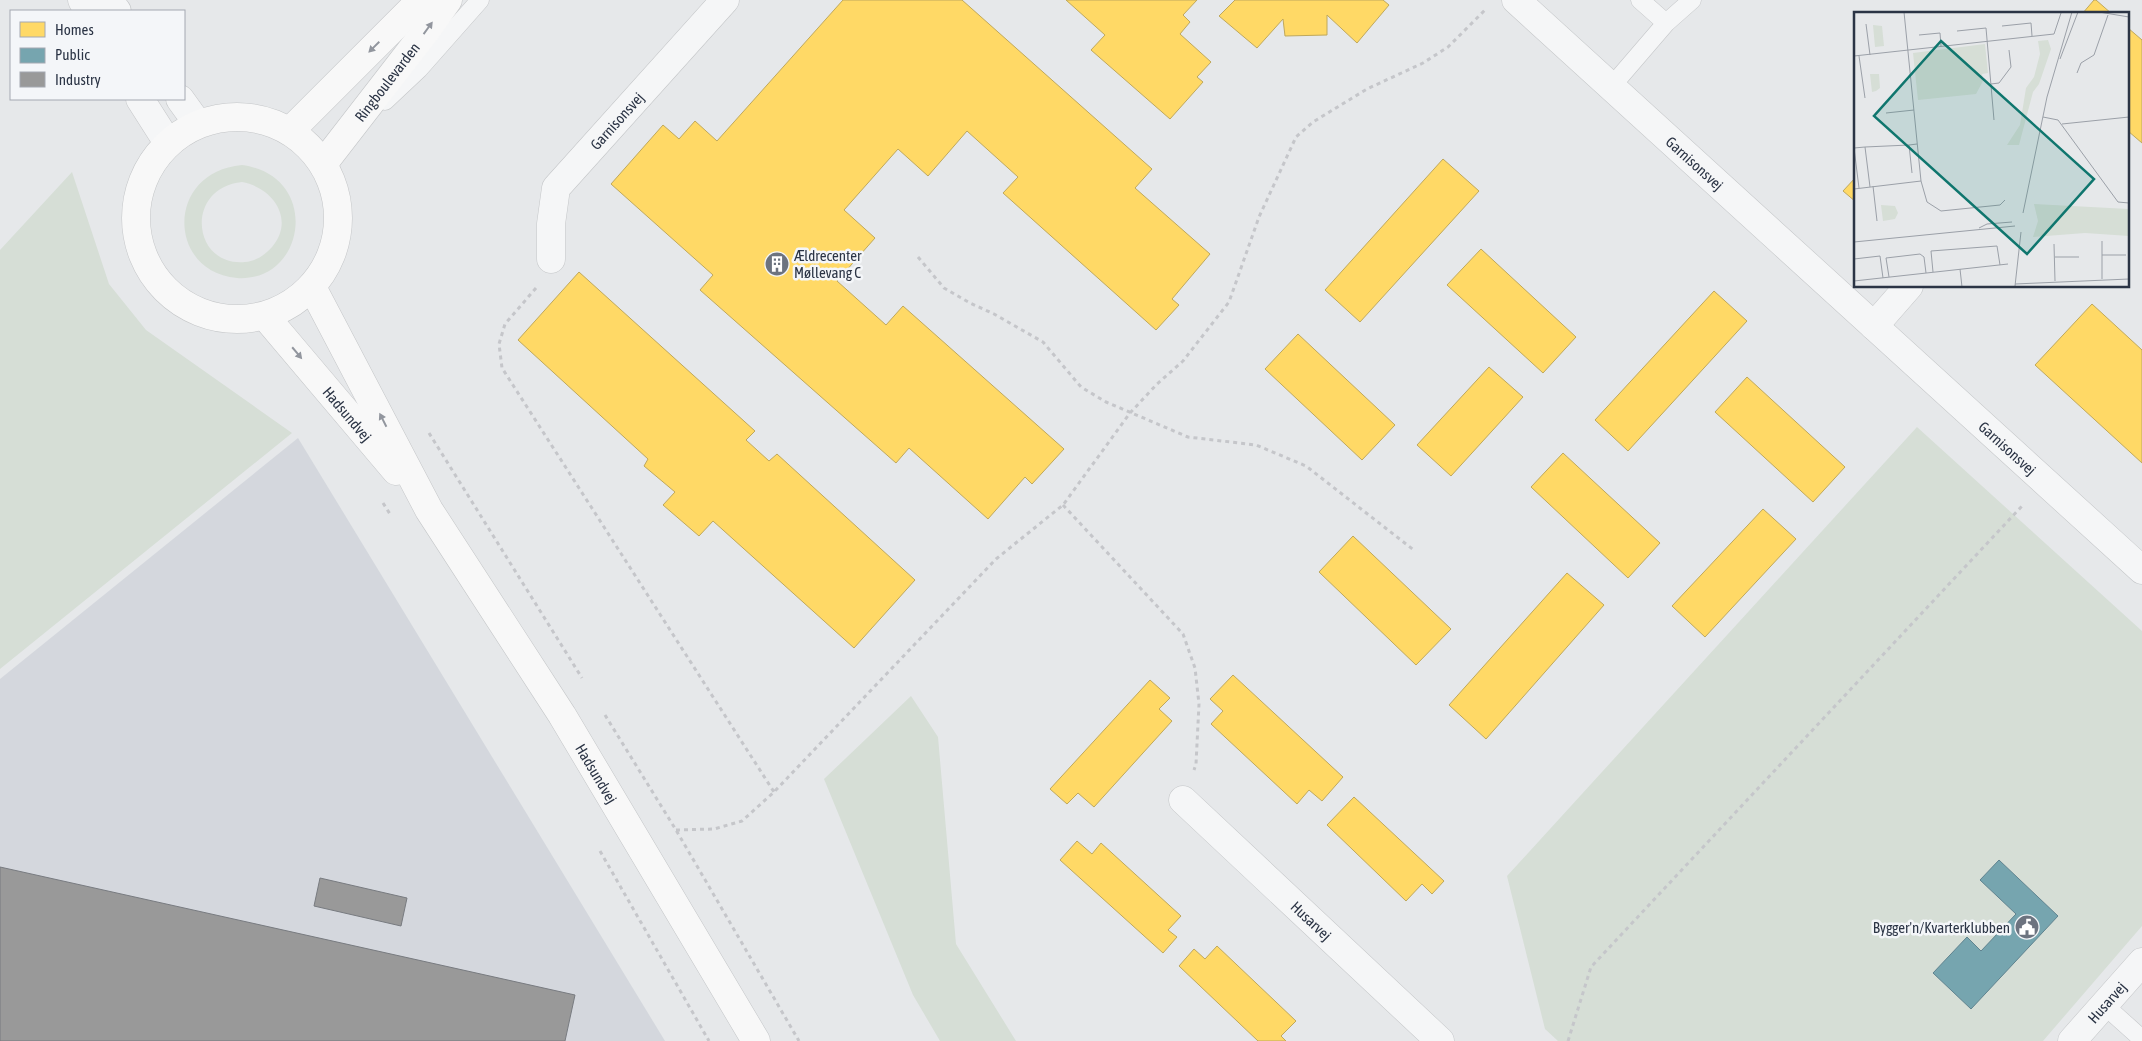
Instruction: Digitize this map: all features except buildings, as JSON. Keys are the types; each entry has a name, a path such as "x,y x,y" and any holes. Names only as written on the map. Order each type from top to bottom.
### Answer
{"main road":[{"name":"Ringboulevarden","path":"290,131 420,0"},
{"name":"Ringboulevarden","path":"323,164 426,32 448,0"},
{"path":"254,117 290,131 309,146 323,164 334,188 339,215 336,242 326,268 312,287 290,305 265,316 240,320 214,318 189,308 167,293 147,266 136,234 136,201 147,170 168,143 182,132 216,118 254,117"},
{"name":"Hadsundvej","path":"312,287 430,510 562,715 756,1041"},
{"name":"Hadsundvej","path":"265,316 430,510"}],"street":[{"path":"108,0 116,10"},
{"name":"Garnisonsvej","path":"551,259 551,224 556,188 726,0"},
{"name":"Garnisonsvej","path":"1516,0 2142,570"},
{"path":"141,100 168,143"},
{"path":"181,100 198,124"},
{"path":"1874,326 1907,288"},
{"name":"Husarvej","path":"1183,800 1440,1041"},
{"name":"Husarvej","path":"2072,1041 2142,962"}],"lane":[{"path":"340,142 419,69 480,0"},
{"path":"1640,0 1666,23"},
{"path":"1611,87 1666,23 1692,0"},
{"path":"2104,1005 2142,1039"}],"path":[{"path":"676,830 714,829 742,821 774,792 996,559 1063,505 1130,413 1157,384 1184,361 1229,302 1259,216 1296,137 1313,122 1367,89 1423,63 1448,48 1488,6"},
{"path":"918,257 944,288 970,304 994,314 1043,342 1081,387 1106,402 1188,437 1256,445 1306,466 1415,551"},
{"path":"551,259 534,291 505,324 499,344 502,368 774,792"},
{"path":"1568,1041 1591,967 2044,482"},
{"path":"382,501 392,518"},
{"path":"1063,505 1183,634 1195,668 1198,704 1196,764 1183,800"},
{"path":"597,845 709,1041"}],"shaded area":[{"path":"242,165 268,173 285,188 294,207 295,228 290,247 278,264 260,275 237,278 214,272 197,259 188,241 184,222 188,202 199,185 217,172","holes":["242,182 253,185 272,198 278,207 282,226 279,237 272,247 257,259 245,262 227,260 214,252 205,240 202,226 203,211 211,198 223,187"]},
{"path":"72,172 109,284 146,330 292,433 0,669 0,250"},
{"path":"1917,427 2142,631 2142,926 2043,1041 1558,1041 1545,1029 1507,876"},
{"path":"298,438 665,1041 0,1041 0,679"},
{"path":"911,696 938,737 956,944 1016,1041 940,1041 913,995 824,779"}],"place":[{"name":"Ældrecenter Møllevang C","path":"777,264"},
{"name":"Bygger'n/Kvarterklubben","path":"2027,927"}]}
